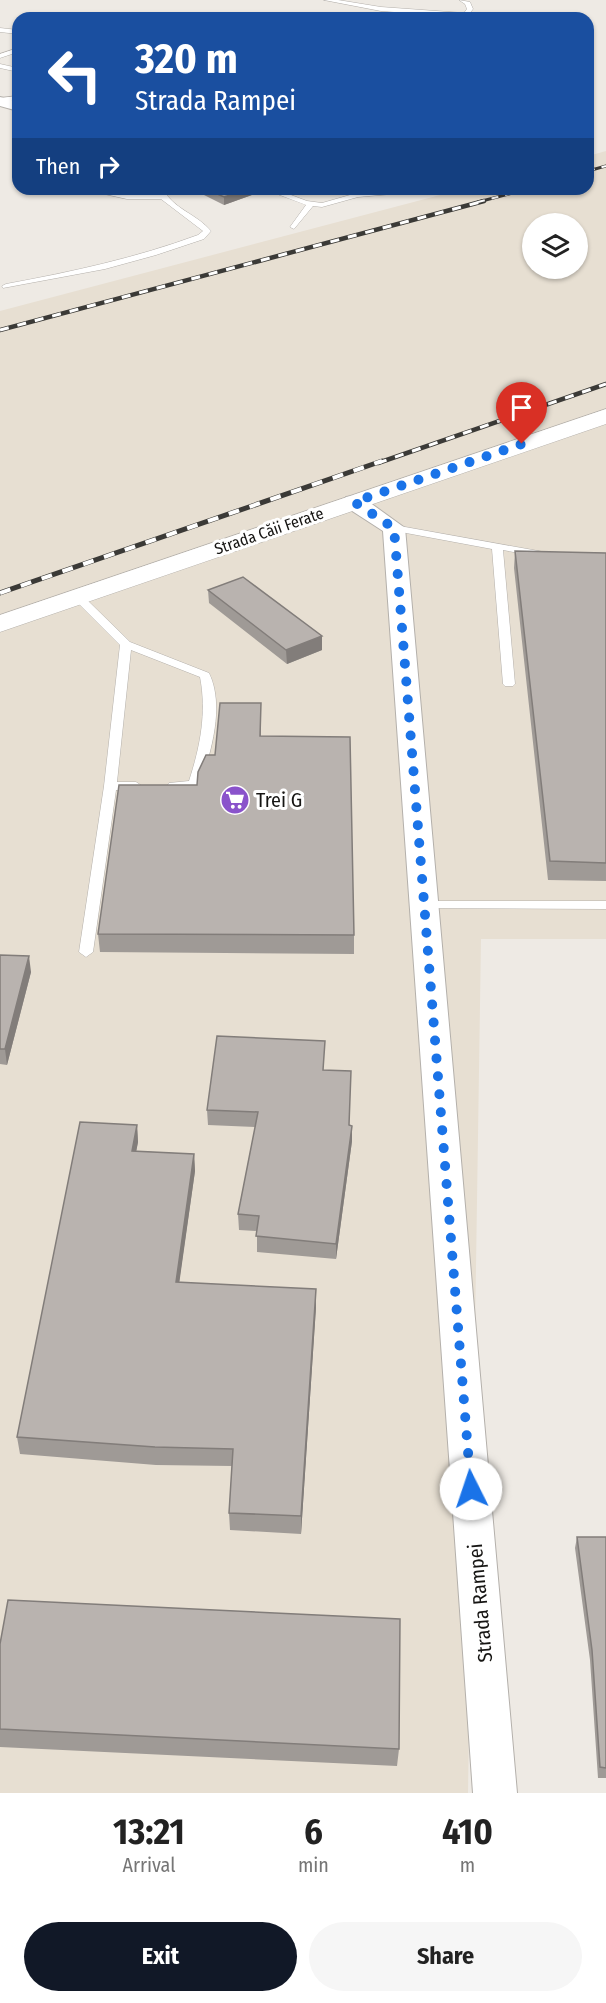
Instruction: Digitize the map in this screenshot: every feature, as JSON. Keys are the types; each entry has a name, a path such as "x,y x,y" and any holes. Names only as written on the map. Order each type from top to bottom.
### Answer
{"street":[{"name":"Strada Căii Ferate","path":"0,624 606,416"},
{"path":"354,502 394,528"},
{"name":"Strada Rampei","path":"394,528 495,1793"}],"lane":[{"path":"327,0 412,12"},
{"path":"462,0 468,3 470,9 468,12"},
{"path":"117,195 127,197 144,195"},
{"path":"6,286 77,274 145,258 201,237 207,231 162,195"},
{"path":"285,195 311,204 332,204 357,195"},
{"path":"294,227 311,204"},
{"path":"394,528 554,556"},
{"path":"496,547 509,684"},
{"path":"78,597 126,644 205,675 211,698 208,738 194,785 110,786"},
{"path":"86,952 110,786 126,644"},
{"path":"424,905 606,905"}],"shaded area":[{"path":"606,151 606,939 481,939 468,1793 0,1793 0,311 440,195 594,195 594,154"}],"building":[{"path":"515,551 606,553 606,863 550,861"},
{"path":"243,577 322,636 286,650 208,590"},
{"path":"220,703 261,703 260,736 350,737 354,935 98,934 119,785 197,785 198,772 206,755 215,755"},
{"path":"0,955 29,956 5,1049 0,1049"},
{"path":"217,1036 325,1041 323,1070 351,1071 349,1125 352,1126 336,1244 256,1236 259,1216 238,1214 258,1112 207,1110"},
{"path":"80,1122 137,1125 132,1151 194,1154 176,1282 316,1289 301,1516 229,1513 233,1449 155,1447 17,1437"},
{"path":"577,1537 606,1537 606,1768 600,1767 592,1650"},
{"path":"8,1600 400,1619 399,1749 0,1729 0,1644"}],"railway":[{"path":"594,169 606,166"},
{"path":"478,202 505,195"},
{"path":"0,330 484,201"},
{"path":"378,463 606,384"},
{"path":"0,593 382,461"}],"place":[{"name":"Trei G","path":"235,800"}],"route":[{"path":"471,1489 394,528 354,502 522,444"}]}
